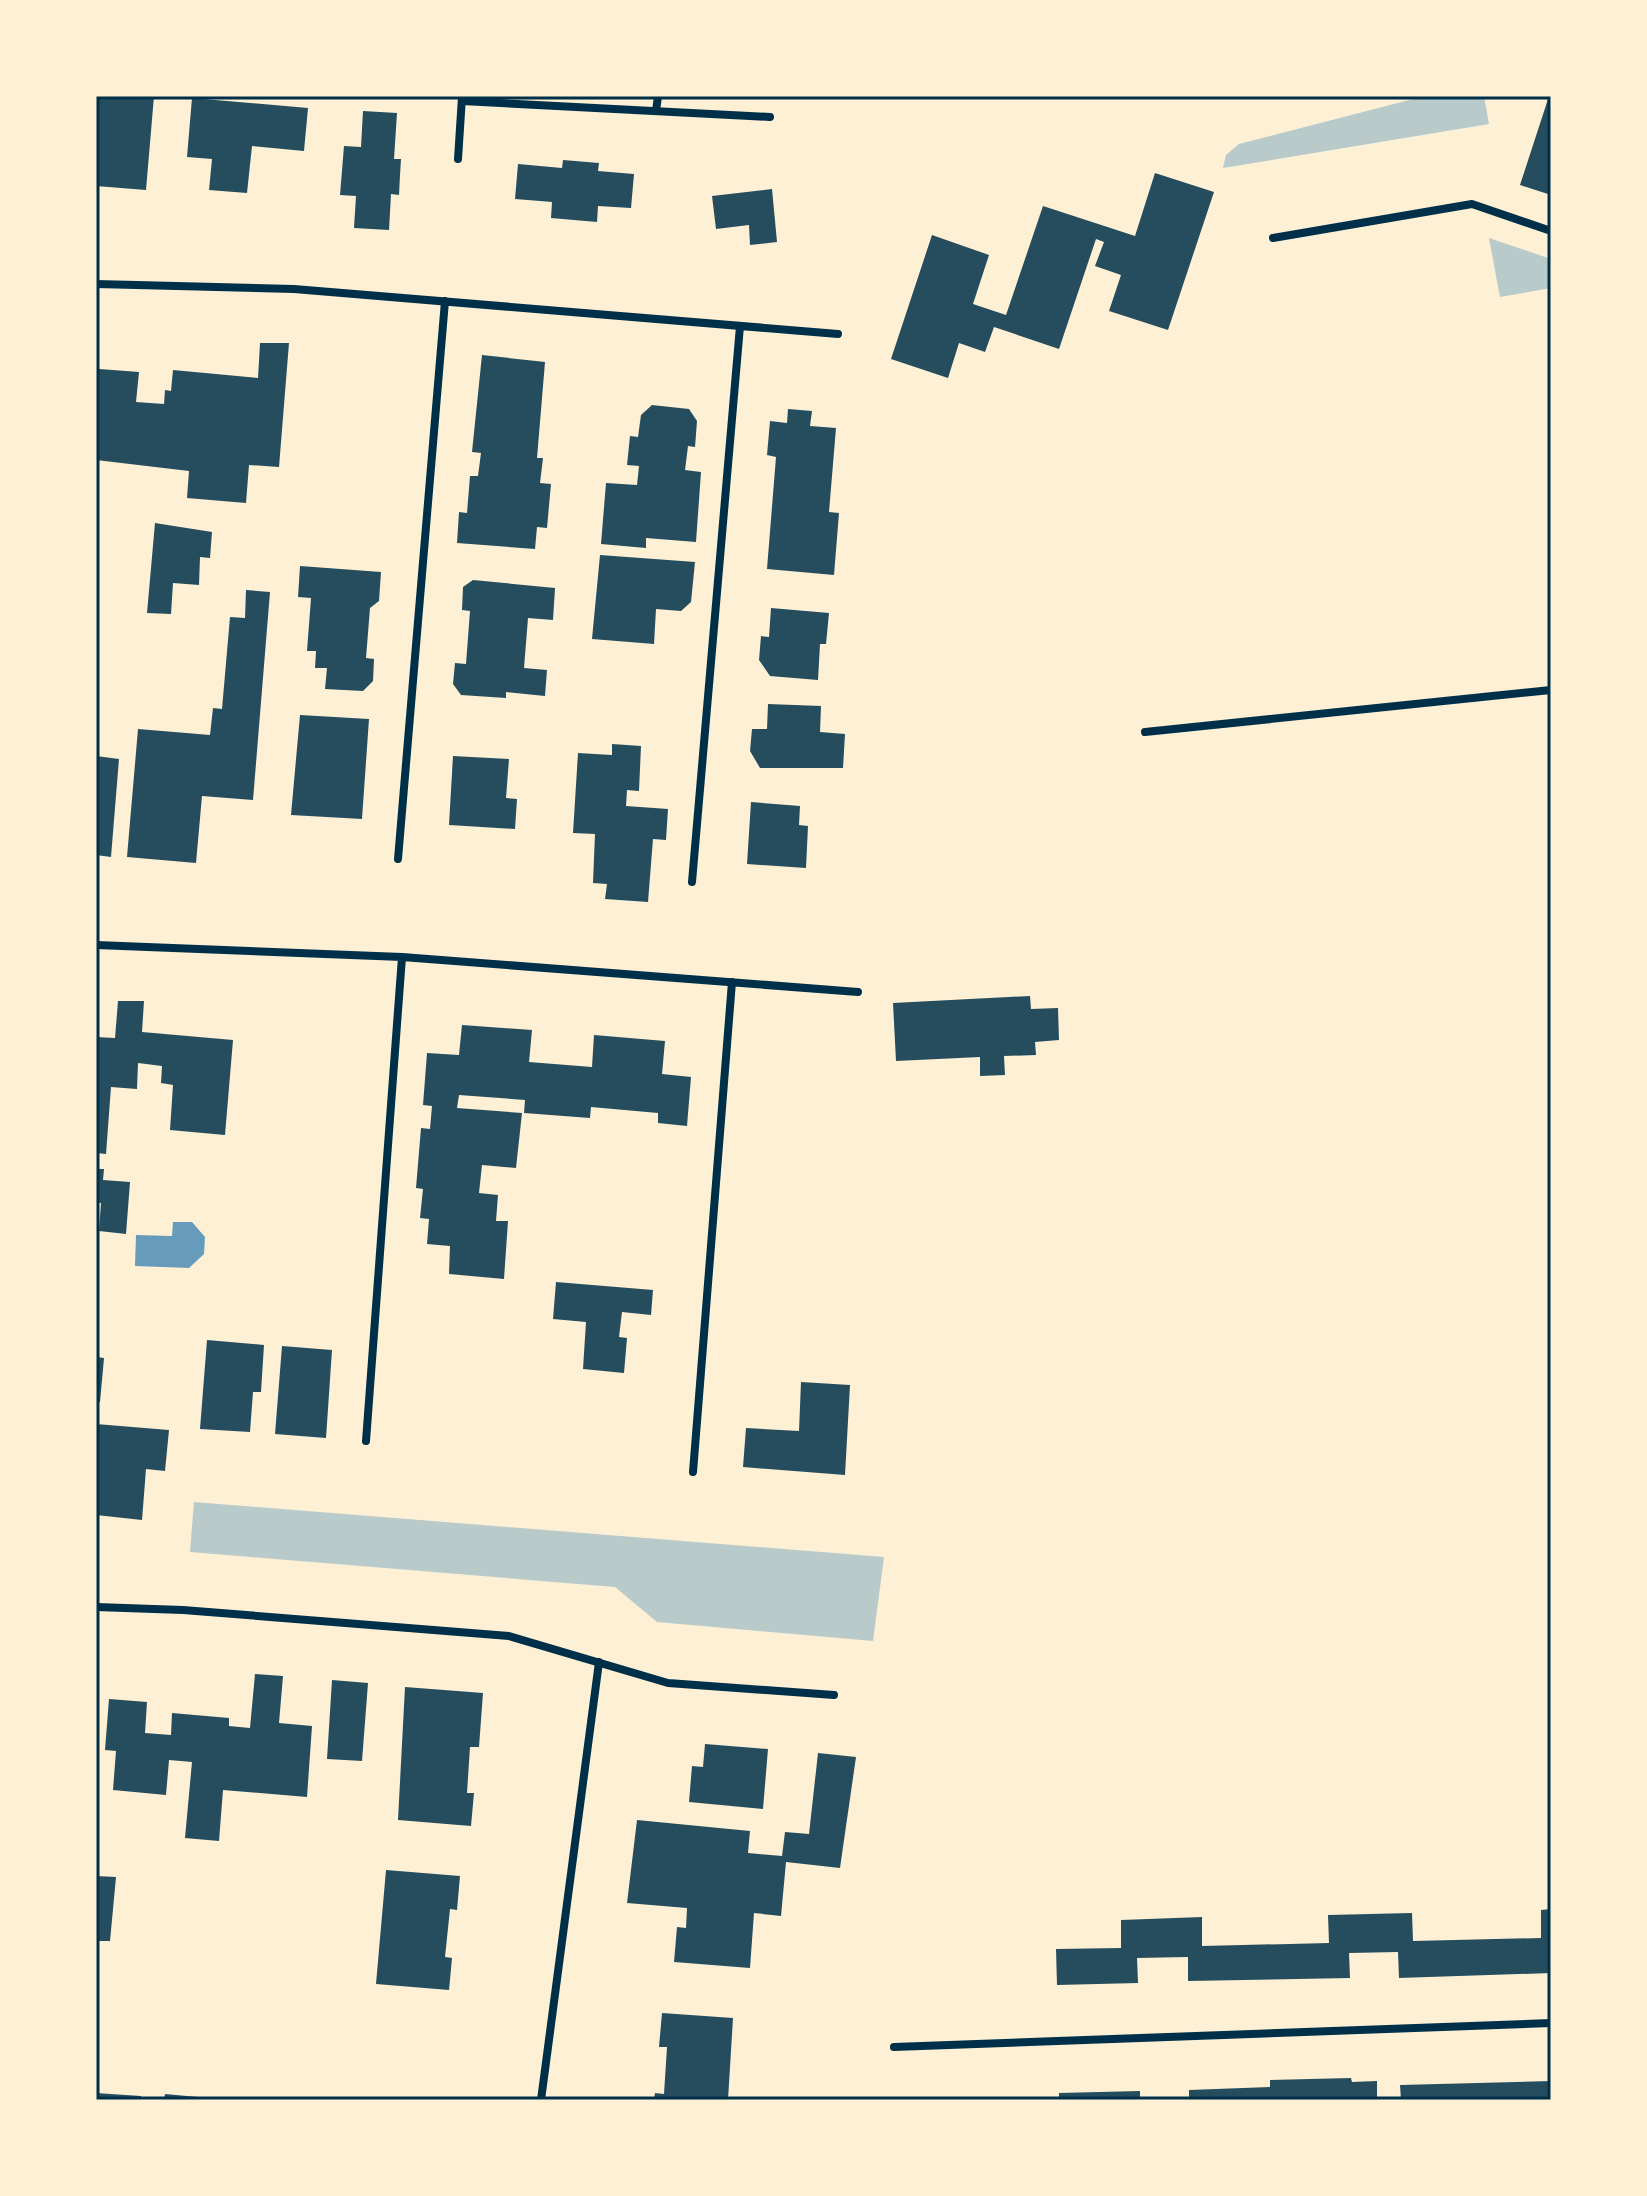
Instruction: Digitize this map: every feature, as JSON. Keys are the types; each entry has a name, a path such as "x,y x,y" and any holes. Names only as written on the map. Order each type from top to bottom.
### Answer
{"street":[{"path":"656,111 658,96"},
{"path":"458,159 462,98 770,117"},
{"path":"1273,238 1472,204 1551,231"},
{"path":"96,284 294,289 838,334"},
{"path":"398,859 445,301"},
{"path":"692,882 740,326"},
{"path":"1145,732 1551,690"},
{"path":"96,945 402,957 858,992"},
{"path":"366,1441 402,957"},
{"path":"693,1472 732,982"},
{"path":"96,1607 183,1610 509,1636 668,1683 834,1695"},
{"path":"541,2100 599,1662"},
{"path":"894,2047 1551,2023"}],"shaded area":[{"path":"1425,96 1484,96 1489,124 1223,168 1226,155 1239,144"},
{"path":"1489,238 1551,259 1551,288 1500,297"},
{"path":"194,1502 884,1557 873,1641 657,1622 615,1587 190,1552"}],"water":[{"path":"173,1222 192,1222 205,1237 204,1254 189,1268 135,1266 136,1235 172,1236"}],"building":[{"path":"96,96 154,96 146,190 96,186"},
{"path":"1551,96 1551,195 1520,185"},
{"path":"192,98 308,108 304,151 252,146 247,193 209,190 212,159 187,157"},
{"path":"363,111 397,113 394,159 401,159 399,195 391,194 389,230 354,228 356,196 340,195 344,146 361,147"},
{"path":"563,160 599,163 598,171 634,174 631,208 598,206 597,222 551,218 552,202 515,199 518,164 562,168"},
{"path":"1155,173 1214,192 1168,330 1109,311 1121,275 1095,266 1104,242 1096,239 1059,349 994,327 985,352 959,343 948,378 891,359 932,235 989,255 973,304 1006,315 1043,206 1135,236"},
{"path":"772,189 777,242 750,245 749,225 716,229 712,196"},
{"path":"260,343 289,343 279,467 249,465 246,503 187,498 189,471 96,460 99,369 139,372 136,402 164,404 165,390 171,391 173,370 258,378"},
{"path":"482,355 545,362 537,458 543,458 540,483 551,484 547,528 537,527 535,549 457,543 459,512 467,513 470,476 478,476 481,453 472,452"},
{"path":"652,405 689,409 697,421 695,447 688,446 685,470 701,472 696,542 646,538 646,548 601,544 606,483 637,485 639,466 627,465 630,436 638,437 641,415"},
{"path":"788,409 812,411 810,426 836,428 829,512 839,513 834,575 767,569 776,457 767,455 770,421 787,423"},
{"path":"155,523 212,532 210,558 200,557 199,585 173,583 171,614 147,613"},
{"path":"600,555 695,562 691,602 681,611 656,609 654,644 592,639"},
{"path":"300,566 381,572 379,601 370,608 366,658 374,659 373,681 363,691 325,689 327,668 315,668 316,651 307,651 311,598 298,597"},
{"path":"473,580 555,588 553,620 528,618 524,668 547,670 545,696 506,692 506,698 461,695 453,684 455,663 466,664 470,611 462,610 463,587"},
{"path":"246,590 270,592 253,800 202,796 196,863 127,857 138,729 210,735 213,708 222,709 230,617 245,618"},
{"path":"771,608 829,613 826,644 820,644 818,680 770,676 759,660 761,636 769,637"},
{"path":"768,704 821,706 820,732 845,734 843,768 760,768 750,751 752,729 767,729"},
{"path":"300,715 369,719 362,819 291,815"},
{"path":"612,744 641,746 639,791 627,790 626,806 668,809 666,840 653,839 648,902 605,899 607,884 593,883 595,834 573,833 578,753 612,755"},
{"path":"96,756 119,759 111,857 96,855"},
{"path":"453,756 509,759 506,798 517,799 515,829 449,825"},
{"path":"751,802 800,806 799,825 808,826 806,868 747,864"},
{"path":"1030,996 1031,1009 1058,1008 1059,1040 1035,1042 1036,1055 1004,1056 1005,1075 980,1076 980,1057 896,1061 893,1003"},
{"path":"118,1001 144,1001 142,1032 233,1040 225,1135 170,1130 173,1085 161,1083 162,1066 138,1063 137,1089 111,1087 106,1154 96,1153 96,1037 115,1038"},
{"path":"462,1025 532,1030 529,1062 592,1067 594,1035 665,1041 662,1074 691,1077 687,1126 658,1123 658,1113 591,1107 590,1118 524,1113 525,1100 459,1095 457,1108 522,1113 516,1168 482,1165 479,1193 498,1195 496,1221 508,1221 504,1279 449,1274 450,1246 427,1244 429,1219 420,1218 423,1189 416,1188 421,1128 430,1129 432,1106 423,1105 427,1053 459,1055"},
{"path":"96,1169 104,1169 103,1180 130,1182 126,1234 99,1231 101,1203 96,1202"},
{"path":"556,1282 653,1290 651,1315 622,1312 619,1337 627,1338 624,1373 583,1369 586,1322 553,1319"},
{"path":"207,1340 264,1345 261,1392 253,1392 250,1432 200,1429"},
{"path":"282,1346 332,1350 326,1438 275,1434"},
{"path":"96,1357 104,1358 100,1402 96,1402"},
{"path":"801,1382 850,1385 845,1475 743,1467 746,1428 799,1431"},
{"path":"96,1424 169,1430 165,1471 146,1469 142,1520 96,1515"},
{"path":"255,1674 283,1676 279,1723 312,1726 307,1797 223,1790 219,1841 185,1838 192,1762 169,1760 166,1795 113,1790 116,1751 105,1750 109,1699 147,1702 145,1733 171,1735 172,1713 229,1718 229,1726 250,1728"},
{"path":"332,1680 368,1683 362,1761 327,1759"},
{"path":"405,1687 483,1693 479,1747 470,1747 467,1793 474,1793 471,1826 398,1820"},
{"path":"705,1744 768,1749 763,1809 689,1802 692,1766 703,1767"},
{"path":"818,1753 856,1757 840,1868 786,1862 781,1916 754,1913 750,1968 674,1962 677,1927 686,1928 687,1908 627,1903 637,1820 750,1831 748,1853 782,1856 785,1832 809,1834"},
{"path":"386,1870 460,1876 457,1910 450,1909 445,1957 452,1958 449,1990 376,1984"},
{"path":"96,1876 116,1877 110,1941 96,1941"},
{"path":"1551,1909 1551,1973 1399,1978 1398,1952 1349,1953 1350,1978 1188,1981 1188,1957 1137,1958 1138,1983 1057,1985 1056,1949 1121,1948 1121,1920 1202,1917 1202,1946 1329,1943 1328,1915 1412,1913 1413,1941 1541,1938 1541,1910"},
{"path":"662,2013 733,2018 728,2100 654,2100 655,2093 664,2094 667,2047 659,2047"},
{"path":"1351,2078 1352,2082 1377,2081 1377,2100 1189,2100 1189,2090 1270,2087 1270,2080"},
{"path":"1551,2081 1551,2100 1401,2100 1400,2085"},
{"path":"1140,2091 1140,2100 1059,2100 1059,2093"},
{"path":"96,2093 141,2096 141,2100 96,2100"},
{"path":"165,2094 209,2098 209,2100 164,2100"}]}
